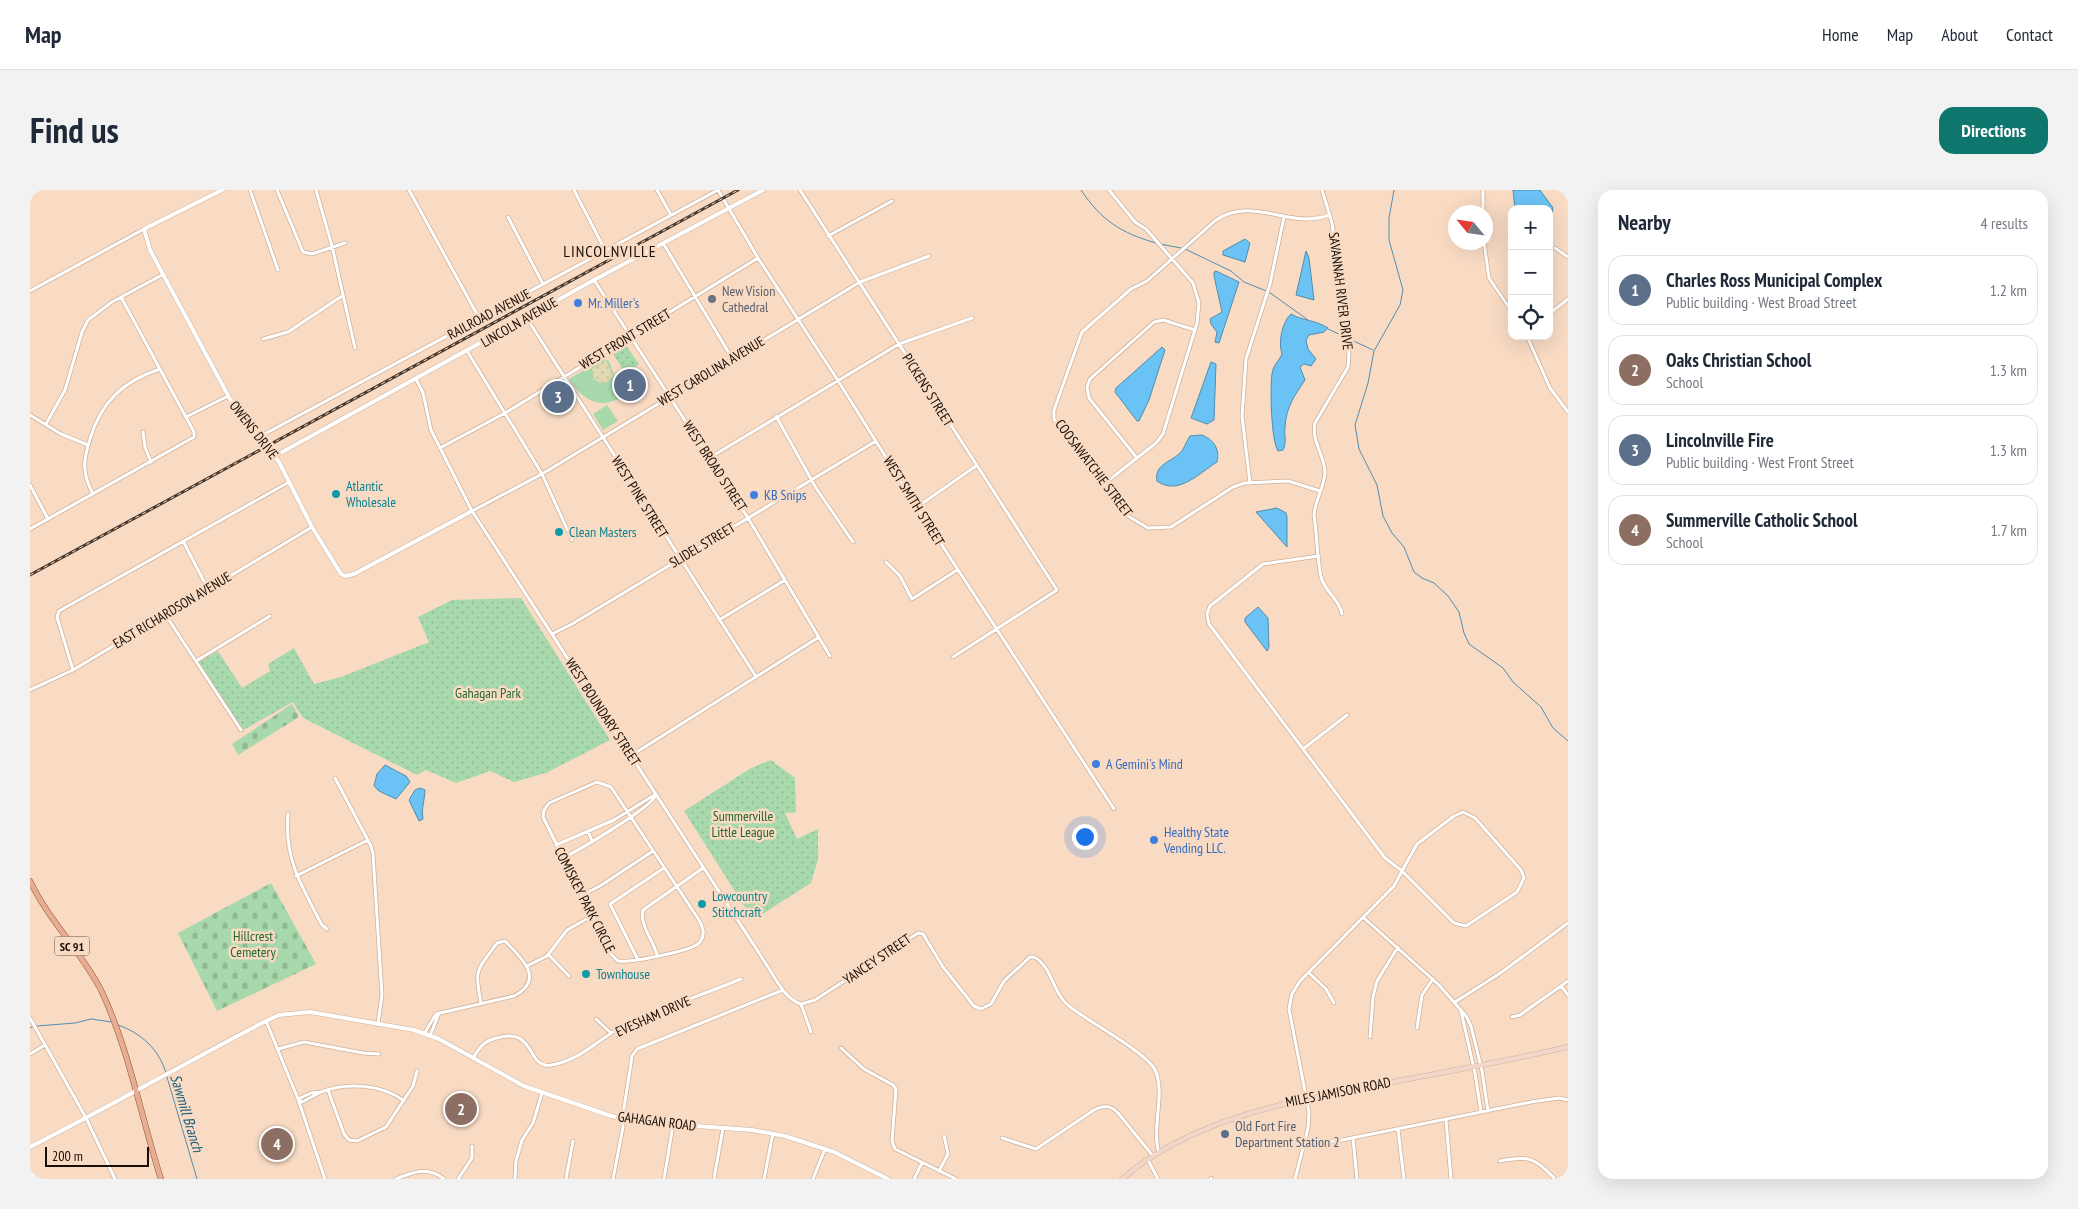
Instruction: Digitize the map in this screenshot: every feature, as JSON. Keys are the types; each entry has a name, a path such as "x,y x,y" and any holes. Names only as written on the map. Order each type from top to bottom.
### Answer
{"main road":[{"name":"SC 91","path":"30,882 50,916 93,974 111,1014 126,1058 161,1179"},
{"name":"MILES JAMISON ROAD","path":"1122,1179 1158,1153 1236,1117 1272,1106 1568,1047"}],"street":[{"path":"30,291 144,229 222,190"},
{"path":"250,190 278,270"},
{"path":"277,190 303,252 312,254 345,243"},
{"path":"316,190 332,246 355,348"},
{"path":"410,190 479,318"},
{"path":"574,190 606,250"},
{"path":"657,190 671,215"},
{"name":"RAILROAD AVENUE","path":"259,437 718,190"},
{"name":"WEST SMITH STREET","path":"718,190 758,258 917,507 1114,809"},
{"name":"LINCOLN AVENUE","path":"275,456 526,317 763,190"},
{"name":"PICKENS STREET","path":"800,190 1057,590 997,630"},
{"path":"1104,484 1156,443 1163,434 1195,330 1199,303 1193,283 1146,229 1135,222 1109,190"},
{"name":"SAVANNAH RIVER DRIVE","path":"1322,190 1329,215 1348,342 1348,367 1320,412 1313,432 1325,470 1324,482 1314,515 1321,578 1326,589 1341,607 1342,614"},
{"path":"1483,190 1483,205"},
{"path":"828,236 892,201"},
{"name":"COOSAWATCHIE STREET","path":"1320,492 1288,481 1250,483 1233,487 1180,522 1160,529 1148,528 1138,524 1128,516 1054,419 1054,410 1082,332 1131,289 1148,281 1226,214 1246,209 1309,220 1329,215"},
{"path":"508,217 543,284"},
{"path":"1250,483 1242,416 1246,359 1270,284 1284,217"},
{"name":"OWENS DRIVE","path":"144,229 150,250 162,275 228,396 239,415 279,462 312,527 341,574 349,576 472,511"},
{"path":"663,243 732,358"},
{"path":"1555,248 1568,257"},
{"path":"1485,250 1489,278 1508,306"},
{"name":"WEST CAROLINA AVENUE","path":"472,511 542,474 860,282 929,256"},
{"name":"WEST FRONT STREET","path":"440,448 505,413 758,258"},
{"path":"46,424 64,390 85,324 94,313 162,275"},
{"name":"WEST BROAD STREET","path":"594,280 748,518 830,656"},
{"path":"263,340 288,332 342,296"},
{"path":"30,529 193,439 194,432 121,297"},
{"path":"1553,311 1568,299"},
{"name":"WEST PINE STREET","path":"526,317 718,620 755,675"},
{"path":"709,458 837,379 899,344 972,318"},
{"path":"1136,458 1090,398 1087,387 1090,379 1154,322 1163,320 1195,330"},
{"path":"1529,340 1550,388 1568,412"},
{"path":"467,351 542,474 572,540"},
{"path":"93,494 86,481 83,468 88,445 100,411 114,394 160,370"},
{"name":"WEST BOUNDARY STREET","path":"416,379 423,393 431,430 472,511 783,990 793,1001 801,1004"},
{"path":"186,417 228,396"},
{"path":"30,415 61,434 88,445"},
{"path":"776,416 812,480 853,542"},
{"path":"143,432 145,447 151,462"},
{"name":"SLIDEL STREET","path":"552,634 572,624 876,441"},
{"path":"279,462 286,450"},
{"path":"917,507 976,466"},
{"path":"73,670 57,617 59,611 289,482"},
{"path":"30,485 48,519"},
{"name":"EAST RICHARDSON AVENUE","path":"30,690 73,670 312,527"},
{"path":"183,541 208,589"},
{"path":"1295,1179 1309,1112 1289,1009 1292,994 1309,972 1394,886 1402,871 1418,844 1454,816 1463,812 1475,818 1522,870 1524,878 1517,892 1466,926 1454,923 1402,871 1385,858 1209,624 1207,614 1210,606 1263,564 1319,556"},
{"path":"886,562 900,576 912,599 958,570"},
{"path":"718,620 785,580"},
{"path":"165,614 240,730"},
{"path":"196,661 270,616"},
{"path":"953,656 997,630"},
{"path":"632,755 755,675 819,637"},
{"path":"1303,749 1347,715"},
{"path":"335,778 368,840 373,854 382,995 377,1023"},
{"name":"COMISKEY PARK CIRCLE","path":"597,782 611,787 627,812 699,920 703,929 703,936 695,946 638,960 622,962 614,958 543,816 546,806 553,801 597,782"},
{"path":"556,845 627,812 657,794"},
{"path":"563,858 654,800 657,794"},
{"path":"288,814 287,826 296,876 322,925 327,929"},
{"path":"588,831 592,841"},
{"path":"296,876 368,840"},
{"path":"582,895 600,886 653,851"},
{"path":"638,960 610,904 664,868"},
{"path":"657,955 654,944 642,920 643,912 647,905 703,868"},
{"path":"527,966 540,961 548,954 567,930 592,916"},
{"path":"1364,918 1433,979 1455,1002 1471,1026 1488,1111"},
{"path":"1455,1002 1499,974 1568,923"},
{"name":"YANCEY STREET","path":"801,1004 815,1000 918,932 922,934 943,967 974,1006 981,1009 991,1004 1004,981 1030,957 1037,959 1065,1003 1141,1055 1154,1069 1158,1087 1155,1142 1158,1153"},
{"path":"424,1034 430,1021 439,1013 514,996 522,991 529,978 527,966 505,941 497,943 476,975 481,1003"},
{"path":"1370,1037 1373,997 1377,981 1398,948"},
{"path":"548,954 569,976"},
{"path":"1309,972 1326,989 1334,1004"},
{"name":"EVESHAM DRIVE","path":"473,1058 481,1044 487,1040 518,1035 539,1062 551,1065 584,1054 623,1026 741,979"},
{"path":"1417,1028 1422,995 1433,979"},
{"path":"1512,1017 1520,1016 1568,982"},
{"path":"1562,986 1568,995"},
{"path":"613,1179 632,1056 637,1049 783,990"},
{"path":"801,1004 811,1032"},
{"path":"1459,1008 1473,1066 1481,1112"},
{"name":"GAHAGAN ROAD","path":"30,1147 135,1092 159,1076 266,1021 294,1012 310,1012 377,1023 430,1036 473,1058 497,1073 542,1093 623,1119 773,1133 825,1149 888,1179"},
{"path":"430,1036 439,1013"},
{"path":"30,1018 86,1118 115,1179"},
{"path":"596,1019 611,1034"},
{"path":"266,1021 298,1099 325,1179"},
{"path":"278,1049 300,1041 379,1054"},
{"path":"30,1054 45,1045"},
{"path":"841,1048 869,1073 895,1087 897,1096 892,1144 896,1150 956,1179"},
{"path":"328,1090 344,1134 353,1141 383,1129 416,1082 417,1071"},
{"path":"298,1099 302,1102 321,1092 352,1086 390,1093 404,1101"},
{"path":"515,1179 516,1161 522,1140 533,1123 542,1093"},
{"path":"1304,1143 1323,1144 1481,1112 1559,1098 1568,1100"},
{"path":"1002,1138 1036,1149 1094,1110 1104,1106 1113,1108 1124,1118 1153,1157"},
{"path":"1446,1120 1451,1179"},
{"path":"664,1179 673,1125"},
{"path":"714,1179 723,1128"},
{"path":"1398,1129 1404,1179"},
{"path":"764,1179 773,1133"},
{"path":"939,1171 948,1154 944,1136"},
{"path":"1352,1138 1356,1179"},
{"path":"566,1179 573,1141"},
{"path":"458,1179 470,1163 472,1146"},
{"path":"814,1179 825,1149"},
{"path":"1500,1161 1522,1157 1532,1159 1542,1165 1555,1179"},
{"path":"1148,1160 1158,1179"},
{"path":"914,1179 922,1163"},
{"path":"396,1179 411,1172 424,1170 433,1172 444,1179"}],"green space":[{"path":"625,344 639,364 626,374 612,353"},
{"path":"604,358 609,361 622,397 614,401 599,403 585,397 569,379"},
{"path":"607,405 618,421 603,430 593,414"},
{"name":"Gahagan Park","path":"521,598 610,740 546,773 514,782 490,771 456,783 426,770 417,775 303,718 293,702 240,732 199,662 218,651 242,688 270,671 268,664 294,648 314,684 341,677 429,642 418,617 452,600"},
{"path":"292,704 299,717 238,755 232,744"},
{"name":"Summerville Little League","path":"771,760 795,778 796,812 785,813 797,839 818,829 818,859 811,883 753,920 684,811 751,768"},
{"name":"Hillcrest Cemetery","path":"271,883 316,964 217,1011 178,933"}],"sand":[{"path":"606,360 613,376 607,382 600,383 594,379 592,369"}],"water":[{"path":"1513,190 1540,190 1551,205 1515,205"},
{"path":"1245,239 1250,243 1245,262 1223,255 1223,251"},
{"path":"1306,251 1309,258 1314,300 1296,295"},
{"path":"1216,271 1239,282 1219,343 1215,342 1217,332 1210,319 1222,312 1214,276"},
{"path":"1291,314 1328,328 1324,332 1309,335 1306,340 1308,349 1316,359 1311,366 1304,364 1300,367 1305,380 1289,407 1284,447 1283,450 1278,451 1272,425 1272,374 1282,354 1280,344 1283,327"},
{"path":"1162,347 1165,350 1149,400 1139,421 1137,421 1115,392 1116,388"},
{"path":"1211,362 1216,364 1214,420 1207,424 1191,418"},
{"path":"1202,435 1215,445 1218,453 1217,462 1188,482 1180,485 1165,485 1157,481 1160,468 1181,452 1190,436"},
{"path":"1277,508 1286,513 1287,547 1256,512"},
{"path":"1258,607 1268,618 1269,647 1267,651 1245,622 1245,618"},
{"path":"385,765 406,776 410,782 396,799 379,791 374,786 377,774"},
{"path":"420,788 425,790 422,811 423,819 419,821 409,800 415,790"}],"waterway":[{"path":"1081,190 1097,210 1113,224 1132,235 1156,243"},
{"path":"1394,190 1389,218 1389,240 1403,290 1400,305 1374,351 1368,383 1355,425 1359,449 1377,485 1383,516 1392,533 1404,547 1414,572 1434,583 1448,596 1459,612 1469,644 1503,668 1513,682 1541,707 1553,728 1568,741"},
{"path":"1160,244 1181,248"},
{"path":"1185,249 1231,271 1244,282 1269,292 1308,320"},
{"path":"1328,329 1373,350"},
{"path":"37,1026 75,1023 91,1019 112,1022"},
{"path":"118,1025 126,1028 148,1043 159,1056 166,1073"},
{"name":"Sawmill Branch","path":"167,1077 197,1179"}],"railway":[{"path":"30,575 738,190"}],"place":[{"name":"New Vision Cathedral","path":"712,299"},
{"name":"Mr. Miller's","path":"578,303"},
{"name":"Charles Ross Municipal Complex","path":"630,385"},
{"name":"Lincolnville Fire","path":"558,397"},
{"name":"Atlantic Wholesale","path":"336,494"},
{"name":"KB Snips","path":"754,495"},
{"name":"Clean Masters","path":"559,532"},
{"name":"A Gemini's Mind","path":"1096,764"},
{"name":"Healthy State Vending LLC.","path":"1154,840"},
{"name":"Lowcountry Stitchcraft","path":"702,904"},
{"name":"Townhouse","path":"586,974"},
{"name":"Oaks Christian School","path":"461,1109"},
{"name":"Old Fort Fire Department Station 2","path":"1225,1134"},
{"name":"Summerville Catholic School","path":"277,1144"}],"district":[{"name":"LINCOLNVILLE","path":"610,251"}]}
